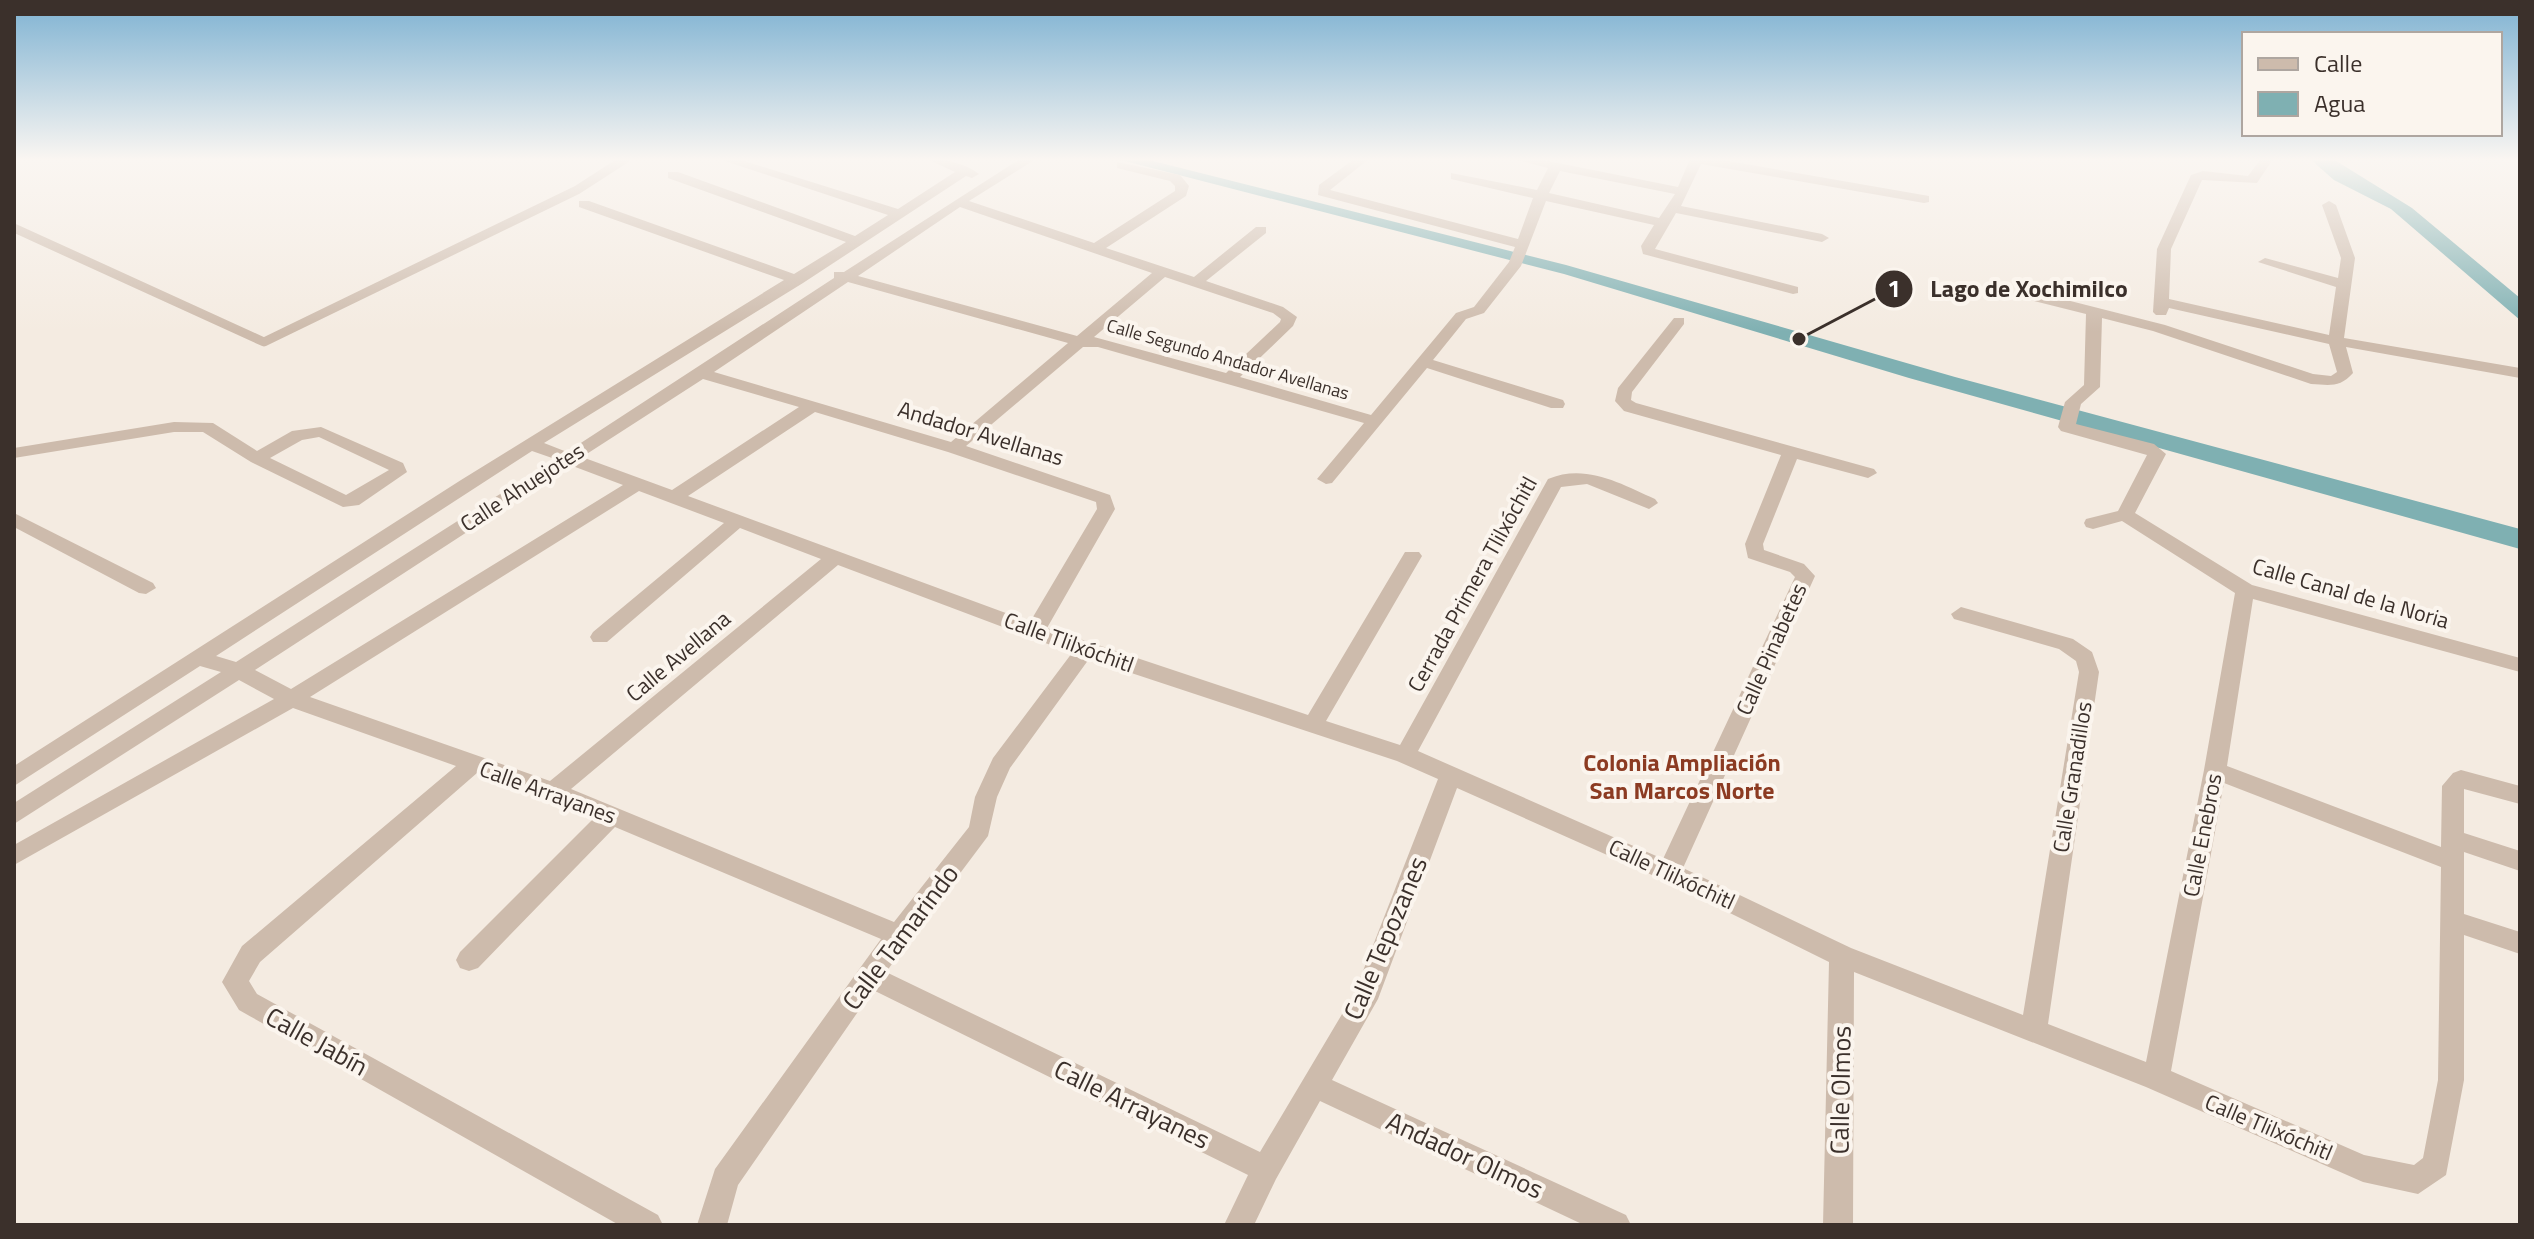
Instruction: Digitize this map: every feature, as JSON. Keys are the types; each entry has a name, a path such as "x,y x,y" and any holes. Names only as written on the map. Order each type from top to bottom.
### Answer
{"street":[{"path":"620,217 798,280"},
{"path":"790,217 857,241"},
{"name":"Calle Ahuejotes","path":"17,770 530,444 896,217"},
{"name":"Calle Ahuejotes","path":"14,815 939,217"},
{"path":"1002,217 1278,310 1289,317 1288,323 1229,379"},
{"path":"1096,248 1144,217"},
{"path":"1404,217 1520,252"},
{"path":"1326,479 1461,316 1479,310 1520,252 1533,217"},
{"path":"1635,217 1662,223"},
{"path":"1666,217 1648,251 1793,290"},
{"path":"1716,217 1822,238"},
{"path":"2159,328 2164,249 2179,217"},
{"path":"2027,295 2159,328 2311,379 2335,381 2345,373 2336,341 2348,258 2333,217"},
{"path":"1196,282 1261,230"},
{"path":"2265,262 2345,285"},
{"name":"Calle Segundo Andador Avellanas","path":"816,269 1082,342 1099,342 1375,421"},
{"path":"954,448 1163,271"},
{"path":"2163,302 2336,341 2520,373"},
{"path":"2093,523 2125,515 2157,454 2148,448 2067,427 2073,402 2092,387 2094,312"},
{"path":"1679,321 1624,392 1623,401 1630,407 1868,473"},
{"path":"1423,362 1557,404"},
{"name":"Andador Avellanas","path":"701,373 954,448 1104,499 1106,509 1036,630"},
{"path":"673,498 811,407"},
{"path":"14,453 174,427 207,427 257,458 348,502 398,472 397,467 321,432 298,435 257,458"},
{"name":"Calle Tlilxóchitl","path":"530,444 1085,650 1405,755 1669,872 1842,956 2156,1078 2363,1168 2418,1180 2436,1165 2451,1080 2453,786 2461,779 2520,795"},
{"name":"Calle Pinabetes","path":"1669,872 1805,576 1797,568 1755,554 1754,544 1791,452"},
{"name":"Cerrada Primera Tlilxóchitl","path":"1405,755 1554,483 1563,477 1586,479 1649,503"},
{"path":"14,856 291,699 635,485"},
{"name":"Calle Canal de la Noria","path":"2125,515 2245,590 2520,665"},
{"path":"14,519 146,588"},
{"path":"600,637 737,521"},
{"path":"1313,725 1412,556"},
{"name":"Calle Avellana","path":"553,791 834,558"},
{"name":"Calle Enebros","path":"2156,1078 2215,770 2245,590"},
{"name":"Calle Granadillos","path":"1961,614 2066,644 2085,657 2089,672 2034,1029"},
{"name":"Calle Tamarindo","path":"718,1222 725,1179 898,935 980,830 986,797 1001,764 1085,650"},
{"name":"Calle Arrayanes","path":"196,657 236,669 291,699 553,791 898,935"},
{"name":"Calle Jabín","path":"472,765 251,954 235,982 248,1002 648,1225"},
{"path":"2215,770 2453,850 2520,861"},
{"name":"Calle Tepozanes","path":"1239,1225 1266,1169 1365,999 1451,773"},
{"path":"469,960 612,815"},
{"path":"2452,920 2520,943"},
{"name":"Calle Olmos","path":"1838,1225 1842,956"},
{"name":"Calle Arrayanes","path":"869,976 1266,1169"},
{"name":"Andador Olmos","path":"1314,1085 1616,1225"}],"lane":[{"path":"14,228 264,342 522,217"}],"water":[{"path":"1342,217 1375,217 1566,265 1955,377 2520,529 2520,549 1909,378 1564,274"},
{"path":"2400,217 2423,217 2520,298 2520,320"}],"place":[{"name":"Lago de Xochimilco","path":"1799,339"}],"district":[{"name":"Colonia Ampliación San Marcos Norte","path":"1682,776"}]}
